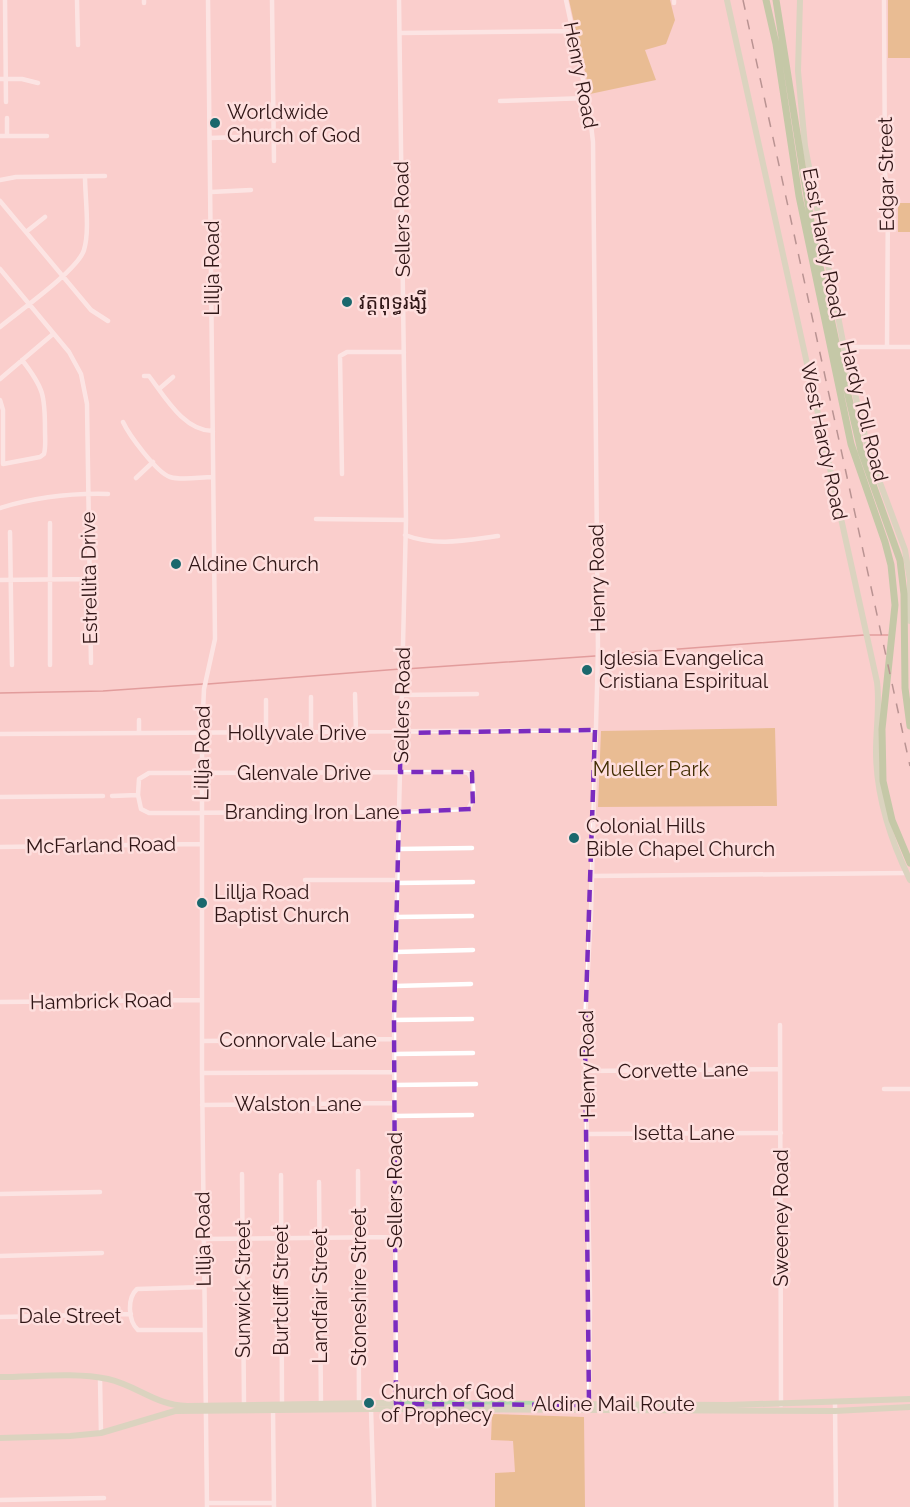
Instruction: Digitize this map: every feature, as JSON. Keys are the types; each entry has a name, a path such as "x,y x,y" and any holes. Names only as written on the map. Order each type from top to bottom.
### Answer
{"highway":[{"name":"Hardy Toll Road","path":"766,0 776,44 799,196 849,433 857,464 888,553 895,605 882,729 883,781 892,820 910,863"},
{"name":"Hardy Toll Road","path":"776,0 812,228 858,440 900,560 907,620 905,688 910,726"}],"main road":[{"name":"West Hardy Road","path":"727,0 879,695 876,733 877,782 885,819 910,880"},
{"name":"East Hardy Road","path":"800,0 798,71 802,132 844,347 869,453 905,550 910,580 907,620"},
{"name":"Aldine Mail Route","path":"0,1377 100,1378 127,1386 168,1405 273,1410 359,1403 396,1406 706,1408 910,1399"},
{"path":"888,1400 889,1408"},
{"name":"Aldine Mail Route","path":"0,1438 101,1433 164,1413 205,1408 282,1404 371,1409 396,1406"},
{"name":"Aldine Mail Route","path":"759,1407 782,1411 910,1407"}],"street":[{"path":"5,0 3,79 6,102"},
{"path":"77,0 78,45"},
{"name":"Lillja Road","path":"207,1505 203,1239 201,773 204,687 215,645 208,0"},
{"path":"272,0 274,161"},
{"name":"Sellers Road","path":"396,1406 394,1020 406,520 399,0"},
{"name":"Henry Road","path":"566,0 592,124 593,142 598,660 585,1022 588,1134 589,1408"},
{"name":"Edgar Street","path":"884,0 885,174 888,195 887,347"},
{"path":"400,33 573,31"},
{"path":"3,79 22,79 38,83"},
{"path":"500,101 587,98"},
{"path":"6,118 7,136"},
{"path":"0,136 47,136"},
{"path":"210,138 274,136"},
{"path":"0,327 79,260 85,246 85,176"},
{"path":"0,180 16,177 105,176"},
{"path":"211,192 251,190"},
{"path":"0,201 91,310 108,321"},
{"path":"26,232 45,217"},
{"name":"Estrellita Drive","path":"1,272 69,352 85,387 91,663"},
{"path":"0,379 53,334"},
{"path":"844,347 910,347"},
{"path":"342,474 340,356 347,352 404,352"},
{"path":"0,400 3,410 3,464 40,457 44,454 45,402 39,383 22,360"},
{"path":"144,376 149,376 191,424 203,430 213,431"},
{"path":"159,389 173,377"},
{"path":"123,422 153,462 169,477 213,477"},
{"path":"136,478 153,462"},
{"path":"0,508 42,498 108,494"},
{"path":"316,519 406,520"},
{"path":"50,523 50,665"},
{"path":"10,532 12,665"},
{"path":"405,535 434,542 455,542 498,536"},
{"path":"0,580 89,579"},
{"path":"402,695 477,693"},
{"path":"355,694 356,733"},
{"path":"310,697 311,733"},
{"path":"266,700 266,734"},
{"path":"139,720 139,733"},
{"name":"Hollyvale Drive","path":"0,734 595,730"},
{"name":"Glenvale Drive","path":"138,795 139,779 149,773 468,773 472,779 472,790"},
{"name":"Branding Iron Lane","path":"138,795 141,809 146,812 399,812 468,809 472,803 472,790"},
{"path":"112,795 138,795"},
{"path":"0,797 103,796"},
{"name":"McFarland Road","path":"0,847 201,844"},
{"path":"398,849 472,848"},
{"path":"592,876 906,873"},
{"path":"305,880 473,882"},
{"path":"396,917 472,916"},
{"path":"396,952 473,950"},
{"path":"395,986 471,984"},
{"name":"Hambrick Road","path":"0,1002 202,1000"},
{"path":"394,1020 472,1019"},
{"name":"Sweeney Road","path":"780,1025 782,1411"},
{"name":"Connorvale Lane","path":"202,1041 394,1039"},
{"path":"394,1054 473,1053"},
{"name":"Corvette Lane","path":"586,1071 780,1069"},
{"path":"202,1073 394,1072"},
{"path":"394,1085 476,1084"},
{"path":"884,1089 910,1089"},
{"name":"Walston Lane","path":"202,1105 394,1103"},
{"path":"395,1116 472,1116"},
{"name":"Isetta Lane","path":"588,1134 781,1133"},
{"name":"Stoneshire Street","path":"358,1171 359,1403"},
{"name":"Sunwick Street","path":"242,1174 244,1405"},
{"name":"Burtcliff Street","path":"281,1175 282,1404"},
{"name":"Landfair Street","path":"319,1182 321,1407"},
{"path":"0,1194 99,1192"},
{"path":"203,1239 395,1237"},
{"path":"0,1256 102,1253"},
{"path":"131,1314 132,1297 137,1289 204,1287"},
{"name":"Dale Street","path":"0,1317 131,1314 131,1322 138,1330 204,1330"},
{"path":"100,1378 101,1433"},
{"path":"835,1402 836,1507"},
{"path":"371,1409 374,1507"},
{"path":"207,1505 274,1505 273,1410"},
{"path":"0,1500 104,1498"}],"highlighted area":[{"path":"595,730 585,1033 589,1405 396,1404 394,1020 399,812 473,809 472,772 400,772 401,733"}],"green space":[{"path":"569,0 670,0 675,20 666,44 645,50 656,80 590,94"},
{"path":"888,0 910,0 910,58 888,58"},
{"path":"898,203 910,203 910,232 898,232"},
{"name":"Mueller Park","path":"775,728 777,806 598,807 601,731"},
{"path":"492,1414 584,1417 585,1507 495,1507 495,1473 515,1472 513,1441 491,1440"}],"waterway":[{"path":"600,655 864,635"},
{"path":"869,635 888,635"},
{"path":"405,669 595,656"},
{"path":"208,684 400,669"},
{"path":"0,693 103,691 203,684"}],"railway":[{"path":"743,0 910,766"}],"place":[{"name":"Worldwide Church of God","path":"215,123"},
{"name":"វត្តពុទ្ធរង្សី","path":"347,302"},
{"name":"Aldine Church","path":"176,564"},
{"name":"Iglesia Evangelica Cristiana Espiritual","path":"587,670"},
{"name":"Colonial Hills Bible Chapel Church","path":"574,838"},
{"name":"Lillja Road Baptist Church","path":"202,903"},
{"name":"Church of God of Prophecy","path":"369,1403"}]}
